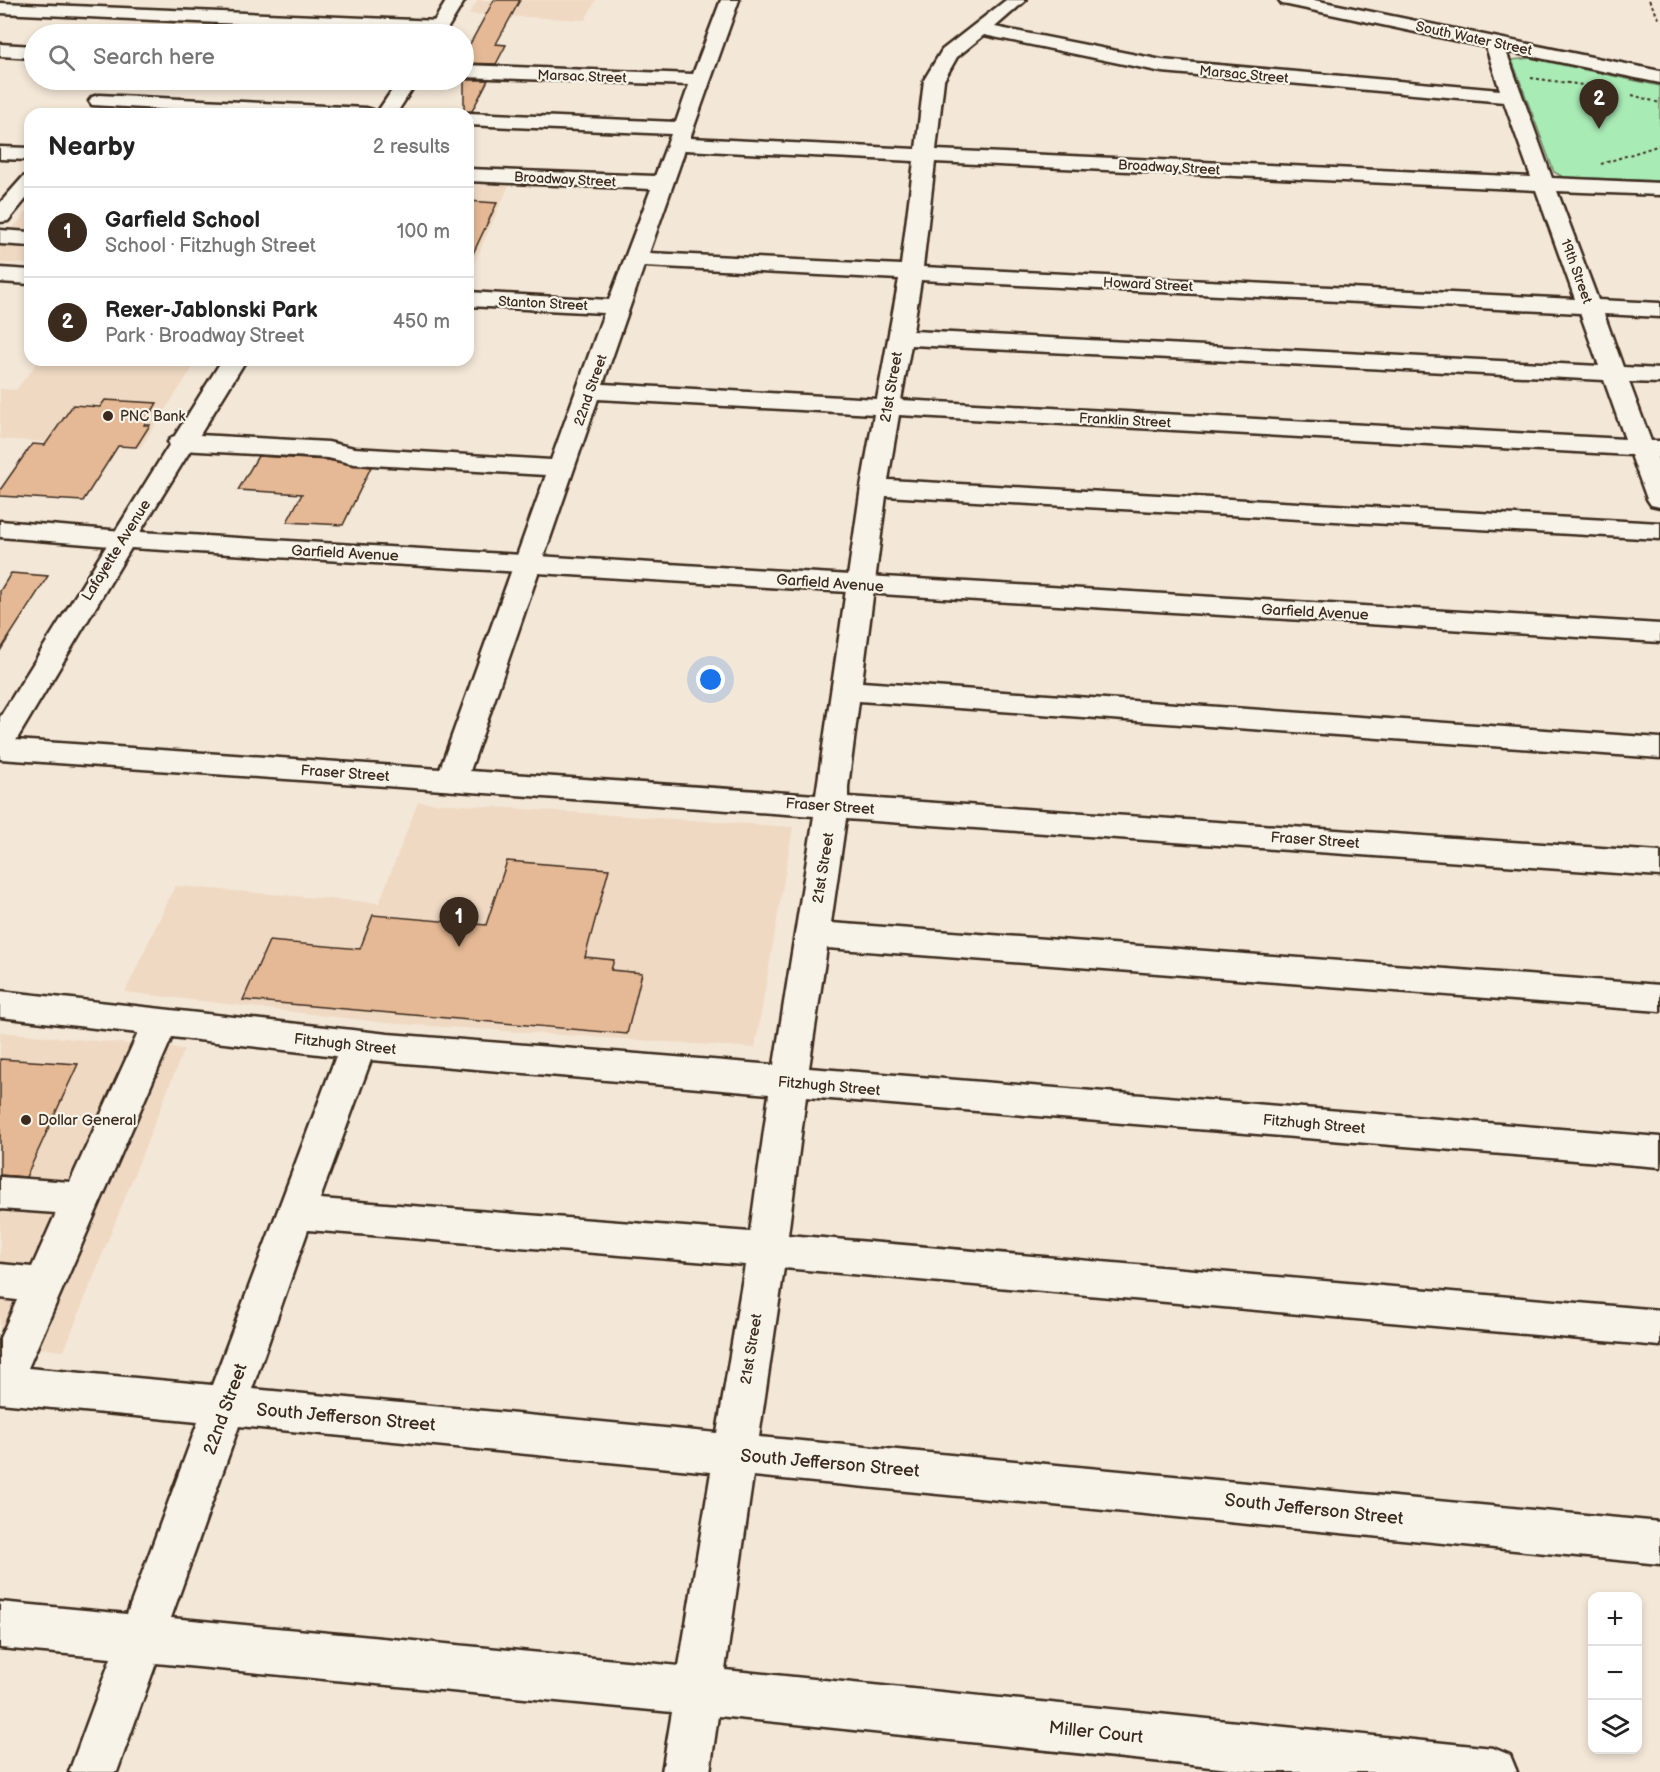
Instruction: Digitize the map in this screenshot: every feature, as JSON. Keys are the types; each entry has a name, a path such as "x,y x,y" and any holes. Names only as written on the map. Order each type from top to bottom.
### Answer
{"street":[{"path":"167,24 188,0"},
{"path":"441,24 456,0"},
{"name":"22nd Street","path":"451,781 618,307 730,0"},
{"name":"21st Street","path":"686,1772 767,1250 789,1083 832,806 832,786 874,487 911,273 934,80 949,54 1017,0"},
{"name":"South Water Street","path":"1288,0 1660,77"},
{"path":"0,8 314,24"},
{"name":"Marsac Street","path":"980,29 1162,66 1512,97"},
{"name":"19th Street","path":"1494,42 1614,374 1651,449 1660,500"},
{"path":"0,51 24,52"},
{"name":"Marsac Street","path":"474,71 700,80"},
{"path":"93,108 109,90"},
{"path":"390,108 402,90"},
{"name":"Broadway Street","path":"474,119 926,155 1660,189"},
{"path":"0,153 24,154"},
{"name":"Broadway Street","path":"474,175 663,183"},
{"path":"0,216 24,188"},
{"path":"0,237 24,239"},
{"name":"Howard Street","path":"636,259 1660,310"},
{"path":"0,275 24,277"},
{"name":"Stanton Street","path":"474,299 618,307"},
{"path":"900,337 1660,376"},
{"name":"Lafayette Avenue","path":"0,742 107,561 230,366"},
{"name":"Franklin Street","path":"590,391 1651,449"},
{"path":"182,442 328,450 354,456 562,468"},
{"path":"874,487 1660,531"},
{"name":"Garfield Avenue","path":"0,529 165,543 529,563 1660,633"},
{"path":"846,690 1660,748"},
{"name":"Fraser Street","path":"0,749 1660,864"},
{"path":"812,934 1660,998"},
{"name":"Fitzhugh Street","path":"0,1004 358,1046 789,1083 1660,1152"},
{"path":"0,1384 160,1023"},
{"name":"22nd Street","path":"93,1772 295,1213 358,1046"},
{"path":"0,1192 82,1199"},
{"path":"295,1213 767,1250 1660,1328"},
{"path":"0,1281 44,1285"},
{"name":"South Jefferson Street","path":"0,1384 1660,1543"},
{"name":"Miller Court","path":"0,1625 1493,1772"}],"path":[{"path":"1649,0 1660,20"},
{"path":"1527,78 1586,86"},
{"path":"1623,93 1660,103"},
{"path":"1598,165 1660,145"}],"shaded area":[{"path":"478,0 596,0 585,20 469,14"},
{"path":"474,183 509,185 474,264"},
{"path":"24,215 24,264 0,263 0,243"},
{"path":"34,366 194,366 140,448 0,439 0,389 16,390"},
{"path":"418,802 793,827 755,1048 387,1023 125,992 175,886 379,903"},
{"path":"0,1032 184,1049 64,1351 0,1343"}],"green space":[{"path":"1530,58 1660,86 1660,181 1563,177 1554,172 1512,60"}],"building":[{"path":"494,0 520,0 496,44 506,45 496,64 474,63 474,37"},
{"path":"474,80 488,80 474,108 464,108 464,90 474,90"},
{"path":"474,201 497,203 474,251"},
{"path":"105,400 157,403 144,425 150,425 136,447 118,446 83,501 0,496 0,490 32,444 45,445 73,405 100,407"},
{"path":"258,456 328,460 371,467 343,525 287,522 302,494 238,490"},
{"path":"11,573 48,576 0,651 0,591"},
{"path":"507,861 609,869 585,957 614,960 611,970 642,973 627,1034 243,1000 269,941 360,949 373,915 486,925"},
{"name":"Dollar General","path":"0,1059 78,1064 26,1177 0,1175"}],"place":[{"name":"Rexer-Jablonski Park","path":"1599,129"},
{"name":"PNC Bank","path":"108,416"},
{"name":"Garfield School","path":"459,947"},
{"name":"Dollar General","path":"26,1120"}]}
